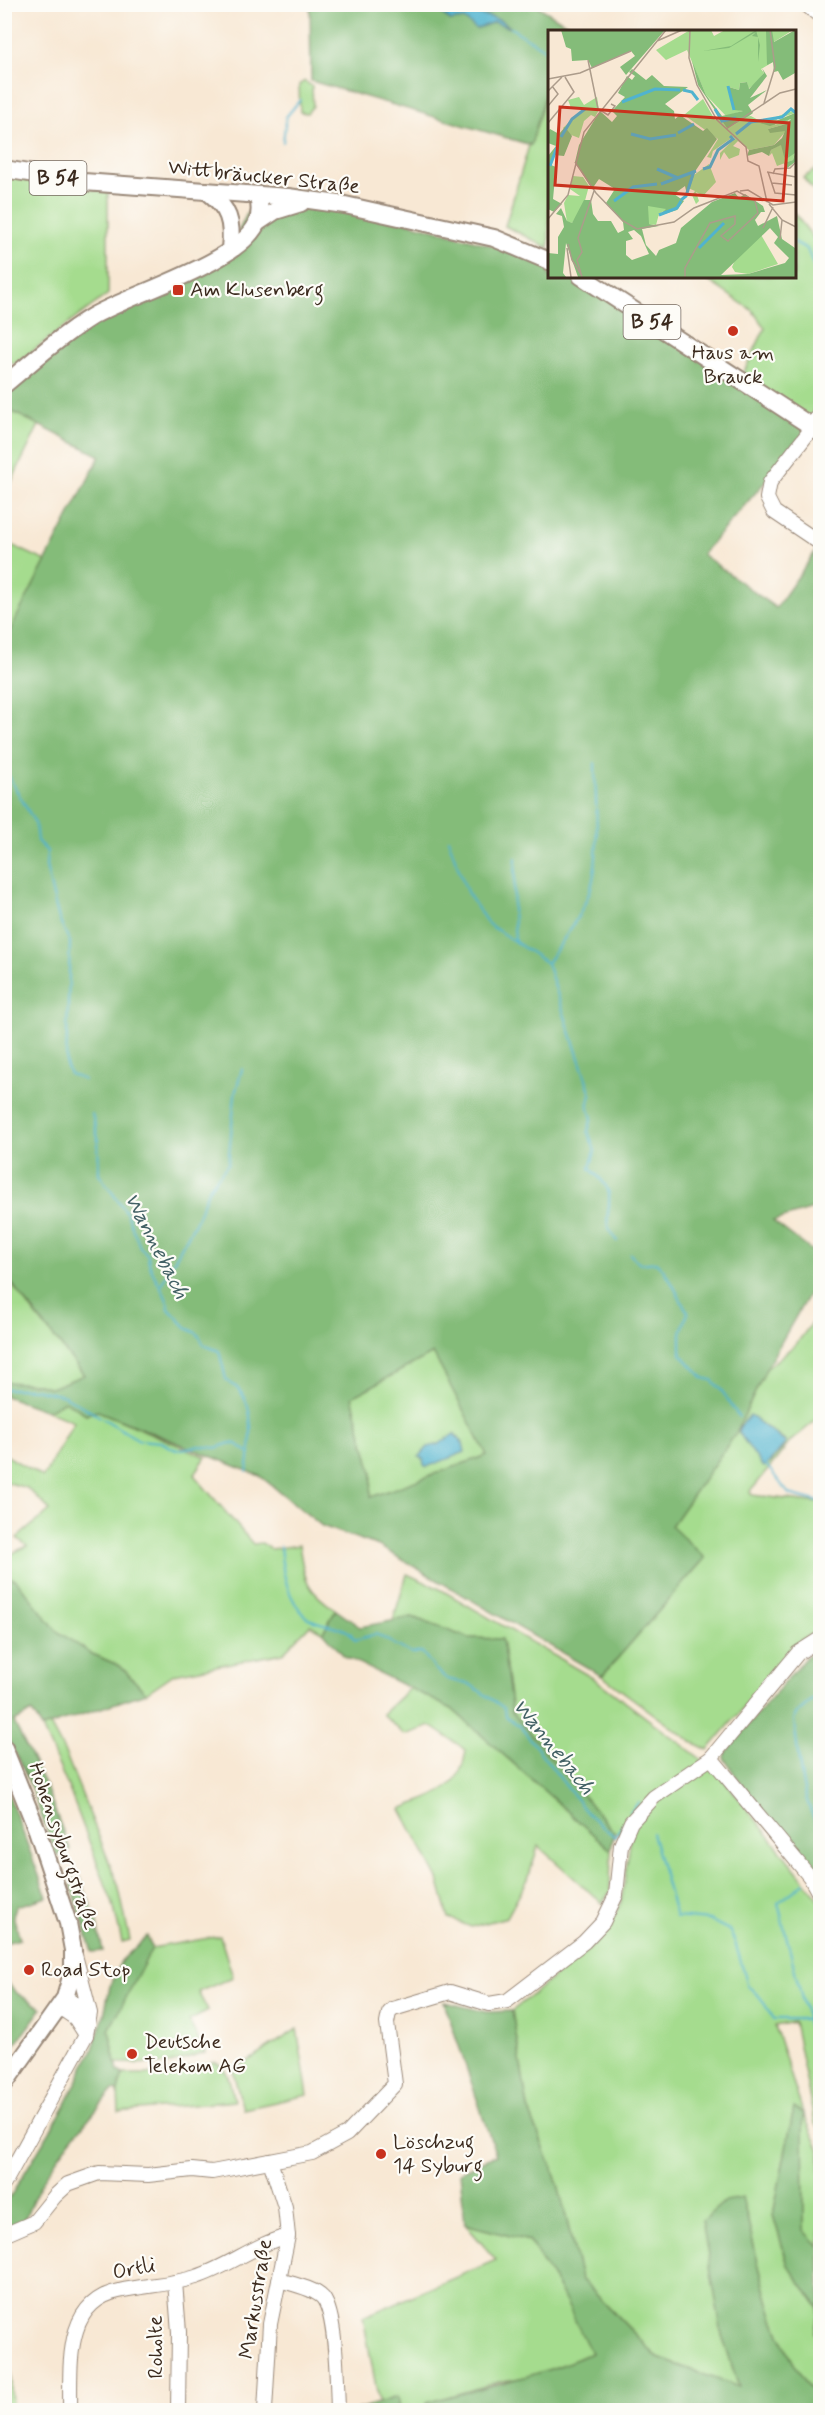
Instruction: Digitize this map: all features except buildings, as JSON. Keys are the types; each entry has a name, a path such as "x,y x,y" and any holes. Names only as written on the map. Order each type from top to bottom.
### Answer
{"main road":[{"name":"Wittbräucker Straße","path":"4,169 84,182 320,201 420,220 494,238 548,261"},
{"path":"206,191 229,213 232,233 230,249"},
{"path":"230,249 244,226 251,205 258,196"},
{"path":"4,385 89,319 120,302 197,270 230,249 247,236 257,223 260,210 258,196"},
{"name":"B 54","path":"257,223 284,207 320,201"},
{"name":"B 54","path":"584,278 818,427"},
{"name":"Hohensyburgstraße","path":"4,1748 41,1840 68,1923 73,1950 73,1970 62,2002 4,2084"}],"street":[{"path":"805,4 820,16"},
{"path":"820,410 818,427 777,470 770,482 767,498 774,512 820,543"},
{"path":"4,2235 34,2222 68,2184 99,2173 148,2175 192,2170 212,2172 312,2153 347,2134 390,2090 395,2081 387,2023 389,2013 393,2009 450,1992 489,2004 507,2001 584,1942 603,1922 616,1895 621,1845 631,1822 654,1797 711,1758 798,1653 820,1639"},
{"path":"711,1758 810,1876 820,1894"},
{"path":"4,2184 87,2030 88,2002 73,1950"},
{"path":"62,2002 82,2011 87,2030"},
{"name":"Markusstraße","path":"265,2410 268,2342 288,2236 285,2207 270,2161"},
{"name":"Ortli","path":"70,2410 74,2332 95,2303 116,2291 176,2282 216,2269 277,2239 288,2236"},
{"path":"279,2280 313,2291 325,2302 334,2348 338,2410"},
{"name":"Roholte","path":"176,2282 179,2332 178,2410"}],"green space":[{"path":"310,5 539,5 576,30 548,30 548,86 531,145 311,81"},
{"path":"305,81 312,87 313,106 307,113 300,112 299,85"},
{"path":"548,82 548,248 505,226"},
{"path":"820,167 820,198 803,178"},
{"path":"4,175 108,192 108,294 15,364 5,360"},
{"path":"258,196 345,205 548,261 548,278 584,278 813,427 702,554 776,608 818,548 820,549 820,1207 773,1221 820,1257 820,1274 766,1369 736,1433 671,1526 705,1558 602,1676 379,1546 322,1526 260,1476 98,1411 86,1414 65,1401 47,1411 5,1396 4,1382 38,1384 51,1388 84,1375 5,1275 4,642 100,456 5,408 5,385 72,331 229,249","holes":["433,1353 487,1455 371,1497 372,1473 352,1397"]},
{"path":"795,214 820,246 820,410 813,427 740,380 765,328 753,311 704,278 795,278"},
{"path":"5,408 39,425 5,495"},
{"path":"5,542 46,561 5,642"},
{"path":"4,1275 84,1375 51,1388 38,1384 5,1382"},
{"path":"820,1312 820,1417 791,1441 750,1492 752,1495 820,1503 820,1631 802,1639 708,1750 692,1742 602,1676 705,1558 670,1526 736,1433 766,1369 797,1343","holes":["750,1415 785,1441 784,1447 769,1464 738,1430"]},
{"path":"433,1353 487,1455 370,1498 372,1473 352,1397"},
{"path":"65,1401 86,1414 98,1411 206,1457 194,1475 253,1544 262,1543 271,1549 299,1545 308,1583 318,1596 336,1610 323,1632 310,1625 283,1653 174,1674 146,1693 120,1666 90,1653 57,1631 16,1580 5,1575 5,1557 27,1546 17,1538 50,1510 27,1488 5,1482 4,1454 43,1477 74,1422 47,1411"},
{"path":"407,1574 438,1588 596,1680 717,1771 820,1900 820,2129 815,2124 794,2022 775,2026 803,2113 794,2109 773,2215 788,2265 819,2308 815,2332 820,2343 820,2399 803,2379 779,2331 769,2304 742,2198 722,2335 739,2388 658,2358 581,2279 558,2184 528,2108 512,2011 601,1939 621,1903 631,1837 614,1832 512,1712 502,1639 468,1638 412,1617 393,1621"},
{"path":"5,1575 16,1580 57,1631 90,1653 120,1666 146,1693 42,1728 32,1712 14,1722 47,1790 70,1850 57,1857 28,1780 5,1732"},
{"path":"336,1610 360,1627 412,1617 468,1638 502,1639 512,1712 614,1832 611,1850 452,1709 344,1656 323,1632"},
{"path":"820,1649 820,1880 741,1784 724,1758 725,1753 804,1659"},
{"path":"410,1688 452,1709 611,1850 610,1892 602,1903 538,1846 528,1879 507,1917 471,1927 449,1918 438,1879 401,1809 435,1795 452,1783 463,1764 466,1750 431,1726 405,1735 382,1714"},
{"path":"50,1725 66,1755 118,1884 130,1940 122,1942 113,1904 69,1789 42,1728"},
{"path":"4,1782 47,1897 17,1906 13,1915 20,1939 5,1943"},
{"path":"80,1877 96,1920 103,1951 92,1952 70,1881"},
{"path":"147,1936 152,1948 109,2030 118,2071 123,2074 118,2091 113,2090 62,2152 41,2185 24,2221 5,2227 4,2207 65,2106 93,2049 110,1986 121,1961"},
{"path":"220,1936 233,1977 198,1992 208,2011 189,2021 205,2053 170,2064 116,2063 109,2030 152,1948"},
{"path":"5,1981 18,1994 42,2008 5,2058"},
{"path":"444,2002 487,2012 512,2011 528,2108 558,2184 581,2279 658,2358 739,2387 722,2335 702,2221 725,2201 742,2198 769,2304 790,2356 803,2379 820,2399 820,2410 428,2410 426,2403 551,2369 591,2353 559,2288 529,2241 465,2224 460,2172 496,2155"},
{"path":"297,2029 308,2095 243,2109 233,2071"},
{"path":"213,2062 219,2064 226,2072 234,2101 119,2112 118,2091 123,2074 166,2074"},
{"path":"794,2108 803,2113 804,2230 820,2247 820,2343 815,2332 819,2308 788,2265 773,2215"},
{"path":"803,2113 820,2150 820,2247 804,2231"},
{"path":"465,2224 529,2241 559,2288 592,2353 536,2376 502,2381 426,2403 428,2410 399,2410 397,2397 379,2403 363,2317 496,2260"},
{"path":"10,2354 12,2410 5,2410 5,2360"},
{"path":"397,2397 399,2410 356,2410"}],"water":[{"path":"440,5 458,5 464,10 504,22 511,28 494,22 476,29 464,19 450,21 442,13"},
{"path":"750,1415 786,1443 765,1467 739,1433 740,1427"},
{"path":"454,1434 463,1443 465,1452 427,1467 424,1465 423,1459 419,1457 428,1447 439,1444"}],"waterway":[{"path":"511,28 548,51"},
{"path":"283,142 286,117 300,100"},
{"path":"795,243 807,249 814,267"},
{"path":"547,963 579,914 592,883 596,849 595,763"},
{"name":"Wannebach","path":"4,768 35,823 37,841 47,851 46,866 52,892 59,919 70,942 66,1065 70,1074 84,1080"},
{"path":"448,839 467,892 488,924 547,963"},
{"path":"515,941 513,909 516,858"},
{"path":"547,963 591,1094 588,1106 592,1118 588,1131 595,1151 590,1168 607,1187 609,1202 607,1218 609,1228 617,1241"},
{"path":"160,1286 196,1221 209,1188 228,1164 235,1094 242,1069"},
{"name":"Wannebach","path":"92,1114 98,1138 99,1174 126,1212 140,1247 148,1255 151,1269 165,1295 169,1309 187,1328 198,1334 204,1345 219,1351 226,1379 237,1388 248,1406 251,1428 247,1472"},
{"path":"630,1254 640,1264 656,1262 666,1273 688,1312 681,1333 681,1354 703,1378 712,1380 739,1417"},
{"path":"4,1389 34,1389 65,1396 139,1440 161,1442 176,1450 200,1446 216,1448 230,1443 237,1444 250,1454"},
{"path":"767,1466 789,1494 820,1502"},
{"name":"Wannebach","path":"280,1546 288,1588 298,1608 305,1615 314,1621 347,1631 355,1640 376,1634 412,1654 422,1652 435,1669 447,1679 471,1685 504,1708 505,1716 520,1726 587,1813 615,1837 624,1823"},
{"path":"820,1693 796,1714 794,1720 804,1791 808,1805 820,1827"},
{"name":"Wannebach","path":"630,1813 639,1802"},
{"name":"Wannebach","path":"652,1833 676,1917 709,1920 729,1930 735,1942 748,1986 760,1997 774,2019 807,2019 820,2082"},
{"path":"804,1883 778,1903 807,2019"}],"place":[{"name":"Am Klusenberg","path":"178,290"},
{"name":"Haus am Brauck","path":"733,331"},
{"name":"Road Stop","path":"29,1970"},
{"name":"Deutsche Telekom AG","path":"132,2054"},
{"name":"Löschzug 14 Syburg","path":"381,2154"}]}
